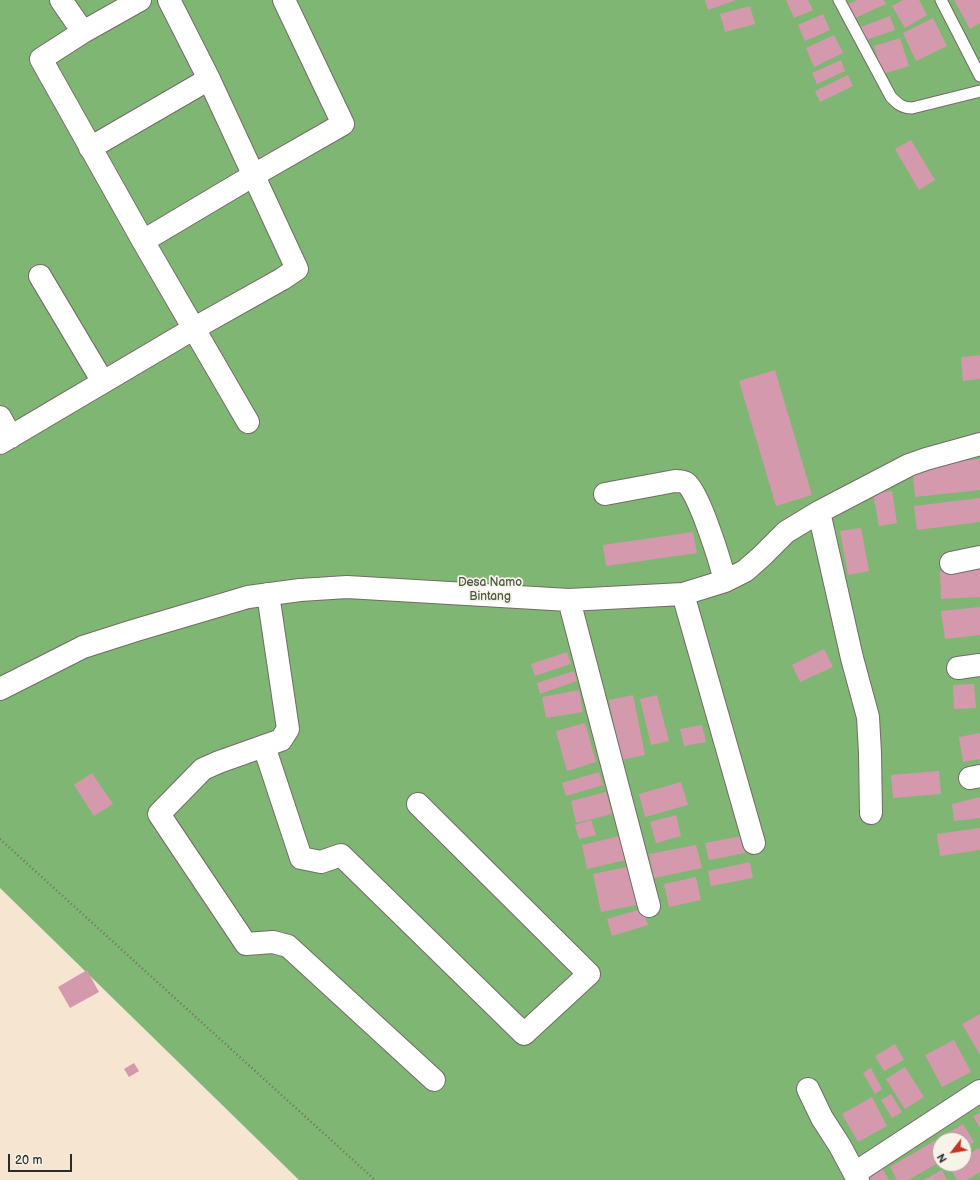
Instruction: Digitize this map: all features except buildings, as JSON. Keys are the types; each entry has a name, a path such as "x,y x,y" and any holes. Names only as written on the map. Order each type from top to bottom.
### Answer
{"street":[{"path":"61,0 83,32"},
{"path":"140,0 83,32 41,59 193,329 248,422"},
{"path":"0,417 6,440 297,269 254,174 170,0"},
{"path":"143,240 254,174 343,124 284,0"},
{"path":"90,148 209,79"},
{"path":"40,276 103,382"},
{"path":"0,690 83,647 248,597 268,594 300,590 347,588 569,600 683,594 724,581 745,571 786,532 819,512 909,465 980,444"},
{"path":"605,494 675,481 686,483 690,486 694,493 706,522 720,562 724,581"},
{"path":"819,512 852,658 868,717 871,813"},
{"path":"951,563 980,557"},
{"path":"268,594 288,729 281,740 219,762 203,770 159,814 246,944 272,942 288,946 434,1080"},
{"path":"683,594 754,843"},
{"path":"569,600 649,906"},
{"path":"958,668 980,665"},
{"path":"264,746 301,858 321,862 341,855 524,1034 589,974 418,804"},
{"path":"808,1088 822,1118 857,1176 980,1091"}],"lane":[{"path":"839,0 891,96 900,106 912,108 980,91"},
{"path":"941,0 980,76"}],"path":[{"path":"0,839 375,1180"}],"green space":[{"name":"Desa Namo Bintang","path":"0,0 980,0 980,1180 299,1180 0,888"}]}
